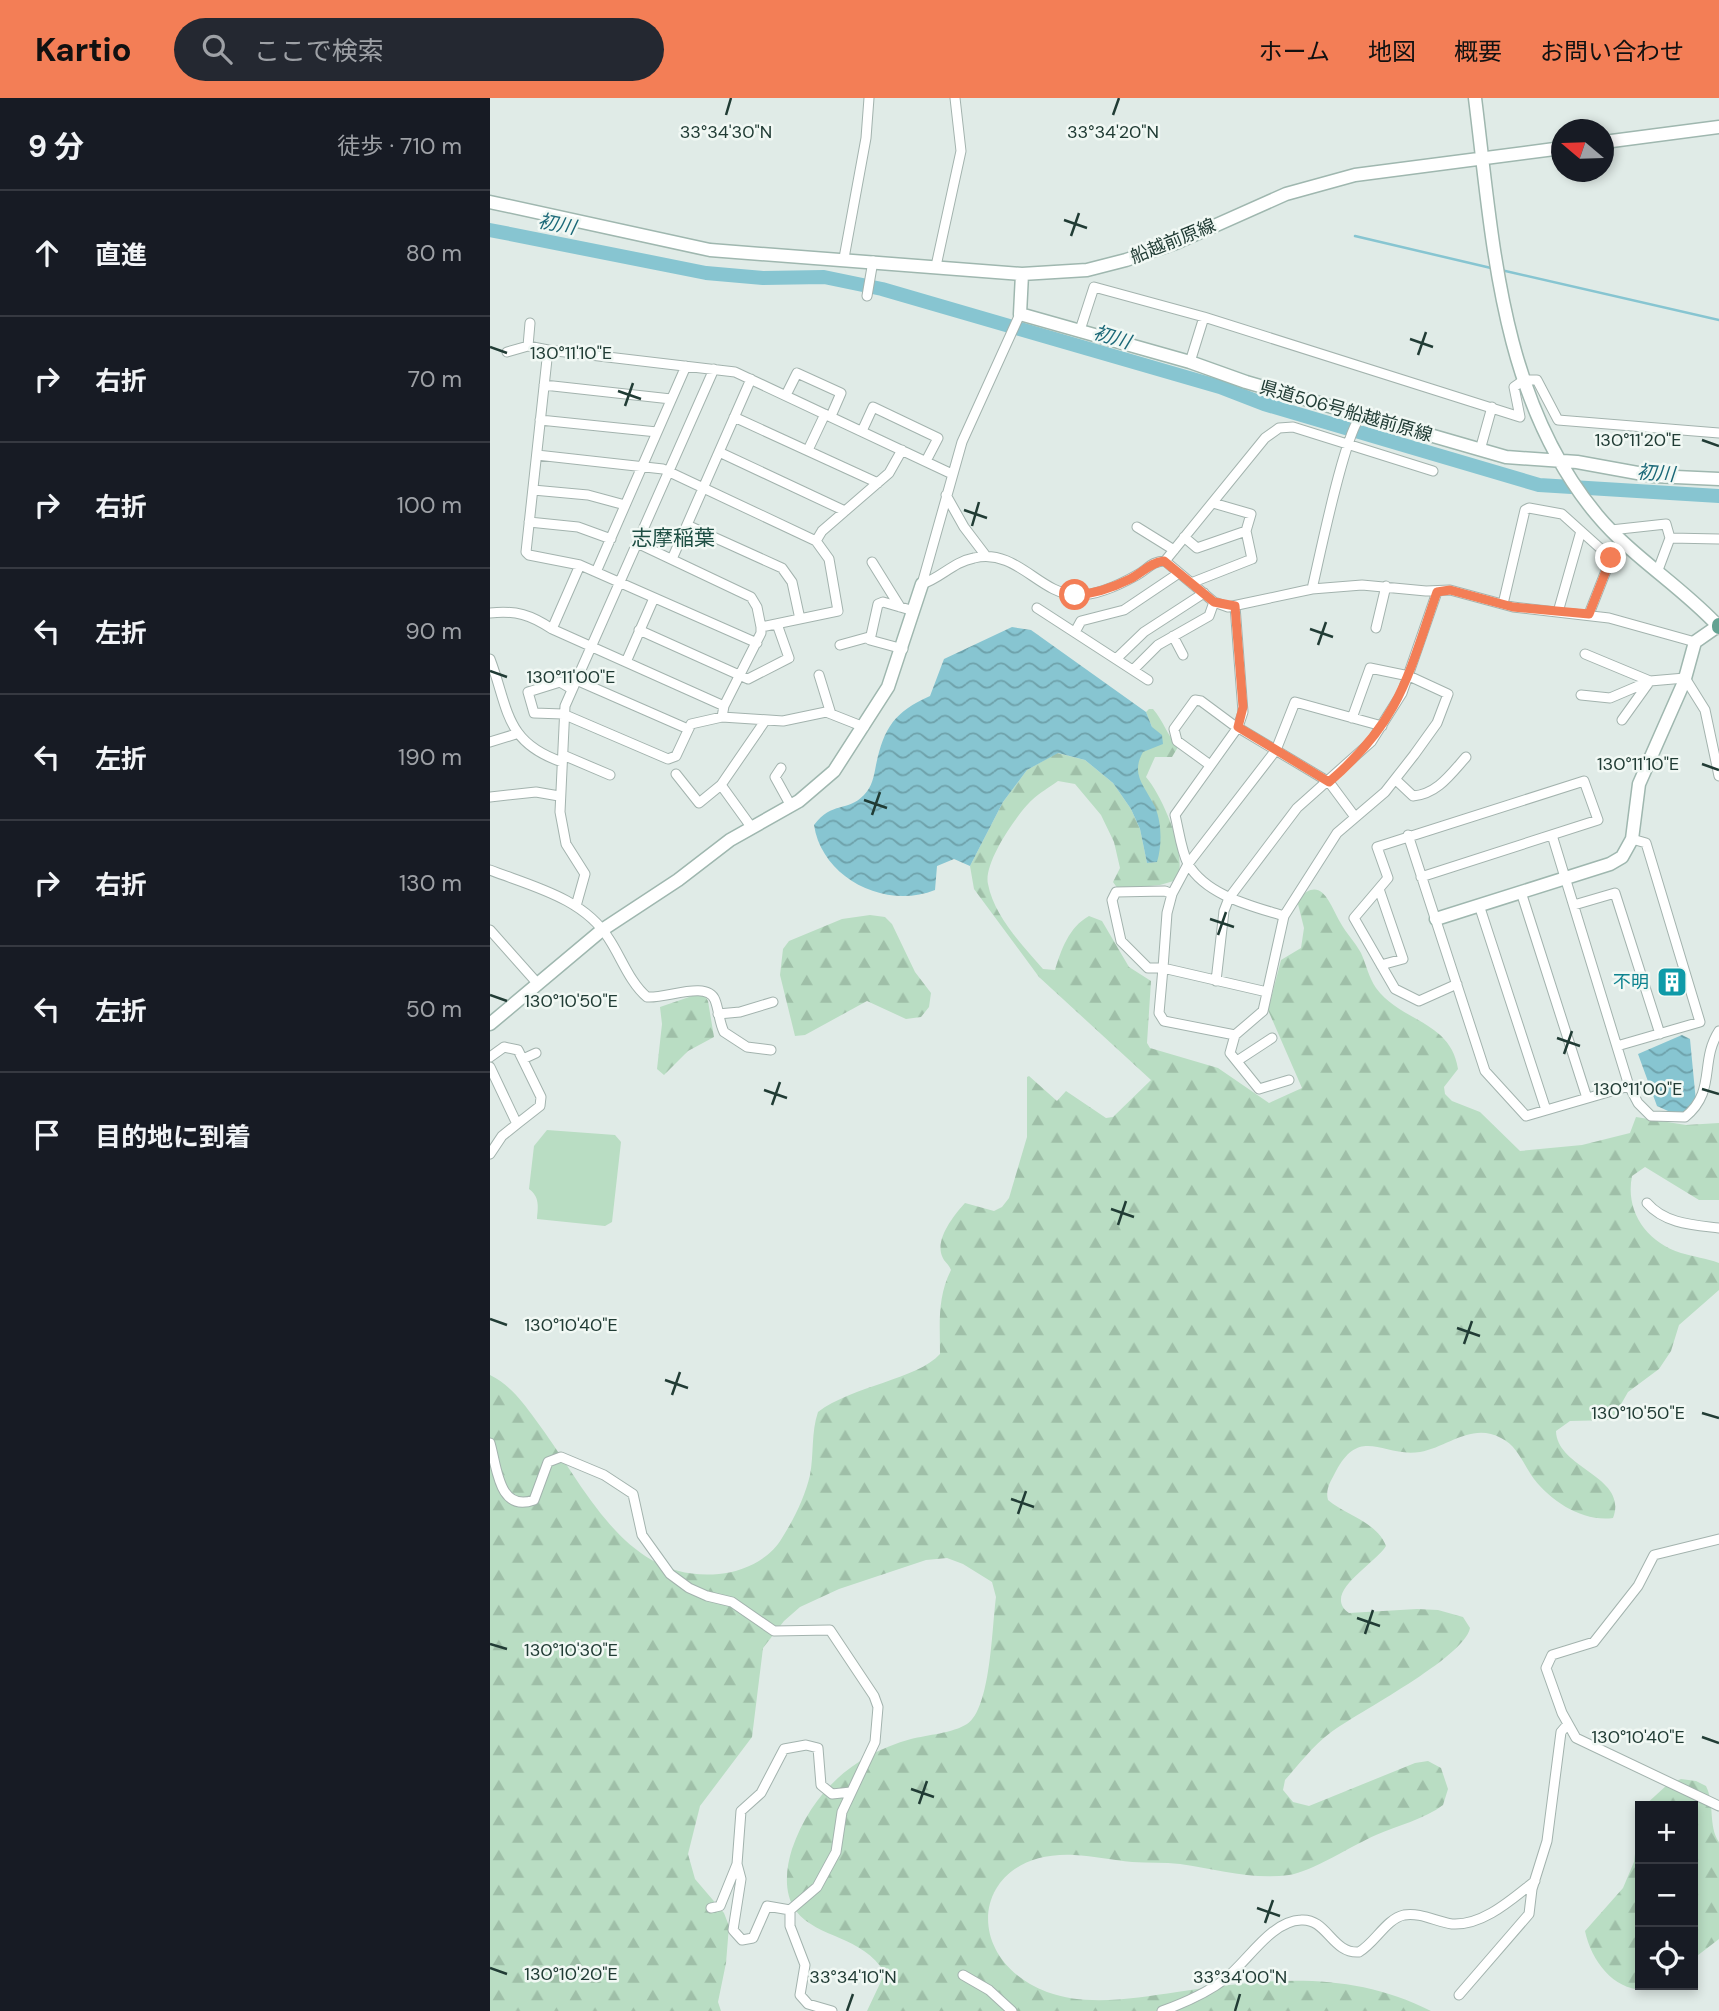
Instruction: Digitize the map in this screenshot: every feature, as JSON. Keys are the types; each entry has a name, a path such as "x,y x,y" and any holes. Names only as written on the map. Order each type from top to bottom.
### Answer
{"main road":[{"path":"1436,919 1610,864 1622,857 1632,839 1639,784 1685,678 1695,642 1719,626 1610,529 1585,500 1564,467 1524,380 1495,269 1475,98"},
{"path":"1614,141 1719,127"},
{"name":"船越前原線","path":"490,202 710,250 844,258 1022,274 1087,270 1126,260 1176,243 1244,211 1321,183 1355,175 1551,150"},
{"path":"1020,314 1022,274"},
{"name":"県道506号船越前原線","path":"1020,314 1190,362 1359,417 1506,457 1564,467 1719,479"},
{"path":"491,1021 602,930 752,828 791,806 834,771 888,687 903,649 922,584"}],"street":[{"path":"844,258 866,138 869,98"},
{"path":"936,266 961,151 955,98"},
{"path":"867,296 873,261"},
{"path":"1080,330 1094,287 1204,317 1520,417 1514,387 1524,380 1537,380 1558,420 1719,433"},
{"path":"922,584 952,474 972,414 1010,342 1020,314"},
{"path":"1190,362 1204,317"},
{"path":"528,346 530,325"},
{"path":"507,352 528,346 714,369 751,379 952,474"},
{"path":"548,350 526,552 529,555 580,565 757,643"},
{"path":"596,572 686,366"},
{"path":"576,906 585,874 566,844 559,796 563,714 714,369"},
{"path":"786,396 797,373 841,393 808,450"},
{"path":"672,559 751,379"},
{"path":"544,385 671,399"},
{"path":"862,431 873,407 938,438 926,461"},
{"path":"1480,450 1492,407"},
{"path":"734,417 878,483"},
{"path":"1312,589 1339,479 1359,417"},
{"path":"540,420 657,432"},
{"path":"1164,561 1265,438 1279,428 1293,427 1433,471"},
{"path":"816,541 822,531 889,472 902,450"},
{"path":"719,452 845,512"},
{"path":"537,456 668,472 816,541 829,559 838,611 761,627"},
{"path":"533,490 588,495 625,505"},
{"path":"946,495 964,527 986,556"},
{"path":"1191,583 1252,559 1246,531 1251,514 1213,503"},
{"path":"1503,604 1525,510 1562,514 1611,558 1589,614"},
{"path":"529,522 578,527 611,539"},
{"path":"1610,529 1666,524 1670,538 1658,570"},
{"path":"687,525 782,568 792,582 800,619"},
{"path":"1137,527 1174,550"},
{"path":"1184,537 1197,548 1246,531"},
{"path":"1558,612 1581,531"},
{"path":"1670,538 1719,539"},
{"path":"637,543 751,597 757,607 761,627 757,643 724,706 722,717"},
{"path":"922,584 961,561 986,556 1006,560 1061,591 1075,595 1116,585 1142,572 1155,561 1164,561 1214,602 1235,606 1312,589 1362,584 1437,592 1450,590 1503,604 1589,614 1695,642"},
{"path":"872,562 900,607"},
{"path":"552,629 580,565"},
{"path":"1075,632 1081,621 1124,610 1179,573"},
{"path":"1376,628 1386,586"},
{"path":"1216,981 1229,898 1297,808 1363,751 1382,726 1409,676 1437,592"},
{"path":"1116,659 1144,632 1204,593"},
{"path":"626,662 654,598"},
{"path":"869,638 878,604 883,602 914,611"},
{"path":"1133,670 1158,645 1209,616 1214,602"},
{"path":"1235,606 1243,707 1238,727 1175,812 1188,864 1229,898 1284,916"},
{"path":"1037,608 1148,680"},
{"path":"490,613 509,611 527,614 552,629 724,706"},
{"path":"639,630 748,679 787,662 789,658 777,624"},
{"path":"1173,636 1183,655"},
{"path":"840,645 869,638 903,649"},
{"path":"1586,654 1650,681"},
{"path":"490,659 516,734 536,752 610,775"},
{"path":"1289,1080 1259,1089 1230,1053 1235,1035 1262,1014 1284,916 1337,833 1396,780 1437,723 1448,694 1409,676 1370,668 1352,718"},
{"path":"819,675 831,713"},
{"path":"1581,695 1610,698 1650,681 1685,678 1705,710 1719,776"},
{"path":"1622,720 1650,681"},
{"path":"688,729 574,685 560,682 528,692 534,713 563,714 668,759 676,756 688,729 695,722 722,717 765,721 831,713 864,727"},
{"path":"490,692 500,689"},
{"path":"1210,765 1177,741 1174,729 1195,700 1201,701 1238,727 1329,782 1355,817"},
{"path":"1235,1035 1160,1017 1167,913 1172,894 1188,864 1276,750 1295,702 1382,726"},
{"path":"676,774 699,803 721,785 765,721"},
{"path":"490,742 516,734"},
{"path":"1396,780 1413,796 1426,795 1445,781 1466,757"},
{"path":"781,768 775,777 791,806"},
{"path":"1422,877 1598,820 1584,781 1377,847 1388,878 1354,918 1395,989 1419,1001 1457,984"},
{"path":"721,785 752,828"},
{"path":"490,797 536,792 559,796"},
{"path":"1408,835 1485,1071 1526,1116 1629,1086"},
{"path":"1552,835 1629,1086 1638,1103 1651,1116 1685,1117 1698,1106 1706,1091 1708,1055 1719,1031"},
{"path":"1617,1046 1700,1022 1646,843 1632,839"},
{"path":"490,870 552,892 576,906 602,930 647,997 668,998 701,988 709,991 724,1032 738,1043 771,1050"},
{"path":"1379,889 1403,959 1381,965"},
{"path":"1172,894 1165,891 1116,892 1111,900 1116,930 1128,950 1149,968 1163,968 1267,992"},
{"path":"1521,892 1587,1098"},
{"path":"1574,905 1615,893 1660,1034"},
{"path":"1479,905 1546,1110"},
{"path":"490,930 538,985"},
{"path":"718,1014 740,1012 773,1002"},
{"path":"1237,1061 1272,1038"},
{"path":"490,1057 505,1048 518,1050 541,1097 540,1106 502,1136 491,1149"},
{"path":"523,1059 536,1053"},
{"path":"490,1067 517,1124"},
{"path":"1647,1203 1659,1214 1676,1221 1719,1228"},
{"path":"490,1443 500,1486 505,1496 515,1502 534,1500 548,1462 561,1457 604,1475 633,1494 642,1535 670,1574 689,1588 732,1602 774,1631 830,1630 874,1696 878,1707 875,1742 842,1812 839,1842 830,1867 817,1887 790,1910 790,1926 805,1965 800,1995 808,2004 832,2011"},
{"path":"1719,1539 1654,1555 1638,1586 1594,1642 1552,1655 1546,1668 1567,1725 1586,1745 1719,1806"},
{"path":"1460,1995 1529,1914 1547,1841 1561,1732 1567,1725"},
{"path":"710,1909 720,1906 737,1864 741,1811 761,1793 784,1748 806,1745 818,1748 821,1785 832,1794 851,1792"},
{"path":"737,1864 741,1879 733,1930 737,1937 742,1940 753,1938 767,1906 790,1910"},
{"path":"1162,2011 1222,1981 1285,1924 1309,1920 1319,1925 1339,1948 1348,1953 1359,1952 1393,1920 1404,1915 1453,1924 1467,1922 1491,1913 1535,1881"},
{"path":"963,1975 989,1990 1012,2011"}],"green space":[{"path":"1153,709 1157,714 1178,747 1172,757 1155,757 1146,777 1160,798 1177,842 1180,869 1177,880 1160,885 1118,889 1113,882 1120,868 1114,842 1101,815 1075,784 1058,781 1035,797 1002,839 991,864 988,884 1003,919 1043,969 1055,970 1067,940 1082,921 1089,916 1102,921 1129,967 1151,981 1147,1043 1150,1048 1218,1068 1269,1103 1302,1088 1268,1010 1281,960 1301,948 1304,928 1297,900 1305,893 1318,890 1328,899 1342,926 1359,949 1376,988 1386,999 1436,1031 1446,1041 1458,1069 1444,1087 1445,1094 1452,1101 1480,1112 1520,1151 1582,1145 1630,1133 1636,1117 1686,1125 1719,1123 1719,1200 1699,1200 1645,1167 1632,1176 1631,1189 1635,1213 1648,1233 1669,1248 1719,1263 1719,1290 1679,1325 1671,1351 1659,1369 1628,1392 1612,1420 1570,1421 1556,1431 1559,1444 1568,1455 1611,1492 1615,1504 1613,1518 1591,1517 1559,1503 1534,1479 1512,1446 1490,1434 1470,1434 1420,1452 1407,1453 1374,1446 1354,1449 1345,1457 1329,1485 1328,1500 1369,1525 1386,1546 1345,1588 1341,1597 1342,1605 1349,1613 1438,1610 1463,1617 1470,1628 1450,1654 1324,1738 1285,1780 1283,1790 1293,1802 1309,1806 1415,1763 1428,1761 1441,1768 1448,1789 1443,1805 1309,1869 1289,1875 1248,1875 1180,1864 1074,1855 1040,1858 1014,1870 997,1887 989,1909 990,1932 999,1956 1018,1976 1047,1992 1063,1997 1112,2000 1210,1987 1306,1981 1369,1988 1431,2011 867,2011 885,1973 864,1951 816,1927 796,1911 787,1888 788,1864 800,1829 811,1810 823,1793 853,1766 890,1746 961,1727 975,1715 986,1685 996,1597 992,1582 963,1564 947,1558 926,1560 839,1589 800,1607 784,1621 763,1648 752,1737 700,1806 688,1854 695,1879 724,1913 729,1926 726,1963 718,2002 721,2011 490,2011 490,1375 510,1389 526,1406 609,1524 632,1546 657,1563 686,1573 719,1574 755,1563 777,1545 799,1508 810,1475 818,1412 848,1395 916,1370 940,1354 941,1301 951,1270 943,1258 943,1235 965,1203 994,1211 1002,1207 1009,1198 1027,1137 1027,1077 1057,1101 1066,1091 1106,1118 1113,1117 1151,1080 1039,977 974,889 970,866 1003,802 1027,770 1057,753 1085,760 1113,783 1131,809 1140,829 1147,863 1157,862 1155,808 1138,779 1136,764 1152,727 1146,712"},
{"path":"870,915 885,917 892,924 915,972 931,993 929,1007 921,1017 906,1019 867,1001 805,1035 795,1036 780,975 783,949 789,941 842,919"},
{"path":"695,995 705,996 708,1001 714,1037 688,1051 664,1075 657,1069 662,1024 660,1007"},
{"path":"547,1130 615,1135 621,1142 612,1222 605,1226 537,1219 537,1199 529,1189 534,1146"},
{"path":"1681,1779 1696,1781 1706,1786 1719,1842 1719,1939 1698,1955 1698,1801 1649,1801 1667,1785"},
{"path":"1635,1854 1635,1989 1623,1985 1603,1969 1589,1945 1585,1931 1623,1888"}],"water":[{"path":"1012,627 1031,630 1146,712 1152,727 1162,735 1163,744 1143,752 1138,767 1140,780 1159,820 1157,862 1147,863 1140,829 1131,809 1113,783 1085,760 1058,753 1027,770 1003,802 970,866 954,859 937,866 935,890 896,896 859,885 829,860 819,844 814,825 827,813 858,800 867,792 887,731 899,715 930,696 944,659"},
{"path":"1682,1035 1690,1039 1696,1102 1688,1111 1677,1115 1657,1106 1638,1054"}],"waterway":[{"name":"初川","path":"490,230 706,273 763,278 824,277 882,289 1220,387 1264,404 1539,485 1719,496"},
{"path":"1355,236 1491,268"},
{"path":"1501,270 1719,320"}],"place":[{"name":"不明","path":"1672,982"}],"district":[{"name":"志摩稲葉","path":"673,538"}],"route":[{"path":"1075,595 1116,585 1142,572 1155,561 1164,561 1214,602 1228,607 1235,606 1243,707 1238,727 1329,782 1371,742 1402,694 1437,592 1450,590 1539,611 1589,614 1611,558"}]}
